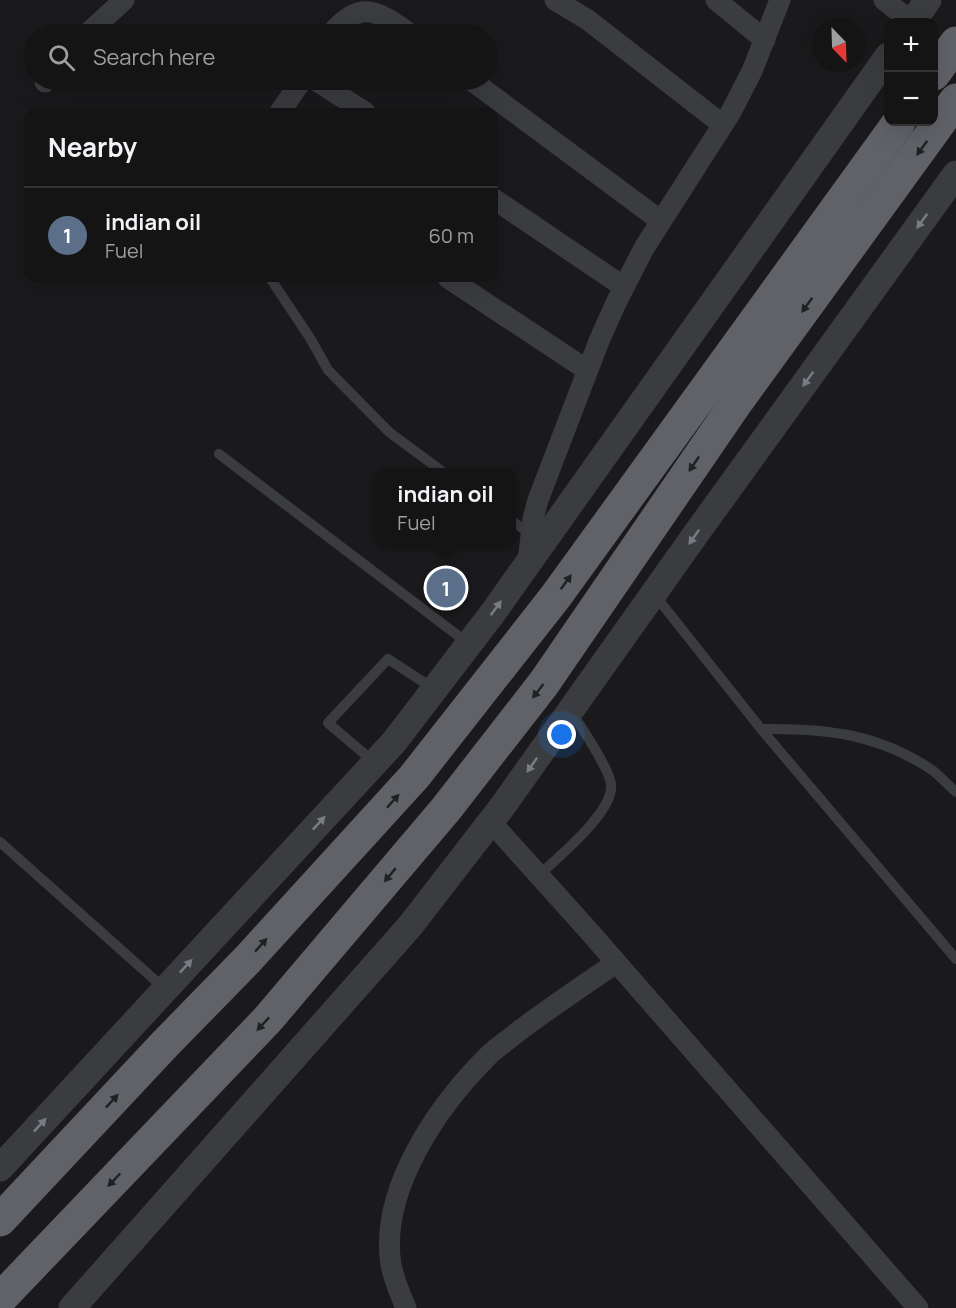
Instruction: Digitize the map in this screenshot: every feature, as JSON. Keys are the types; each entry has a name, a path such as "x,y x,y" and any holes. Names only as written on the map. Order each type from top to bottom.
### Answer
{"highway":[{"path":"934,72 956,43"},
{"path":"0,1299 268,1019 446,808 544,683 736,403 956,100"},
{"path":"0,1220 248,959 414,777 556,596 896,126"}],"street":[{"path":"98,24 124,0"},
{"path":"555,0 588,20 723,125"},
{"path":"716,0 765,40"},
{"path":"528,563 533,519 538,500 599,341 644,248 723,125 752,71 780,0"},
{"path":"884,0 907,18"},
{"path":"915,18 928,0"},
{"path":"339,24 348,12 358,7 367,7 376,10 396,24"},
{"path":"0,1168 394,742 528,563 884,62"},
{"path":"283,108 295,90"},
{"path":"331,90 359,108"},
{"path":"484,90 661,221"},
{"path":"72,1308 410,926 491,822 956,174"},
{"path":"498,202 624,287"},
{"path":"454,282 587,370"},
{"path":"491,822 918,1308"},
{"path":"406,1308 391,1265 389,1238 392,1214 408,1167 430,1128 452,1096 488,1056 535,1019 616,963"}],"lane":[{"path":"273,282 328,370 389,432 438,468"},
{"path":"219,454 469,644"},
{"path":"516,524 532,535"},
{"path":"654,593 760,729 956,959"},
{"path":"375,763 328,723 388,659 434,690"},
{"path":"538,876 599,817 609,798 611,784 600,759 571,710"},
{"path":"760,729 800,728 843,732 886,746 932,771 956,792"},
{"path":"0,842 166,989"}],"place":[{"name":"indian oil","path":"446,588"}]}
